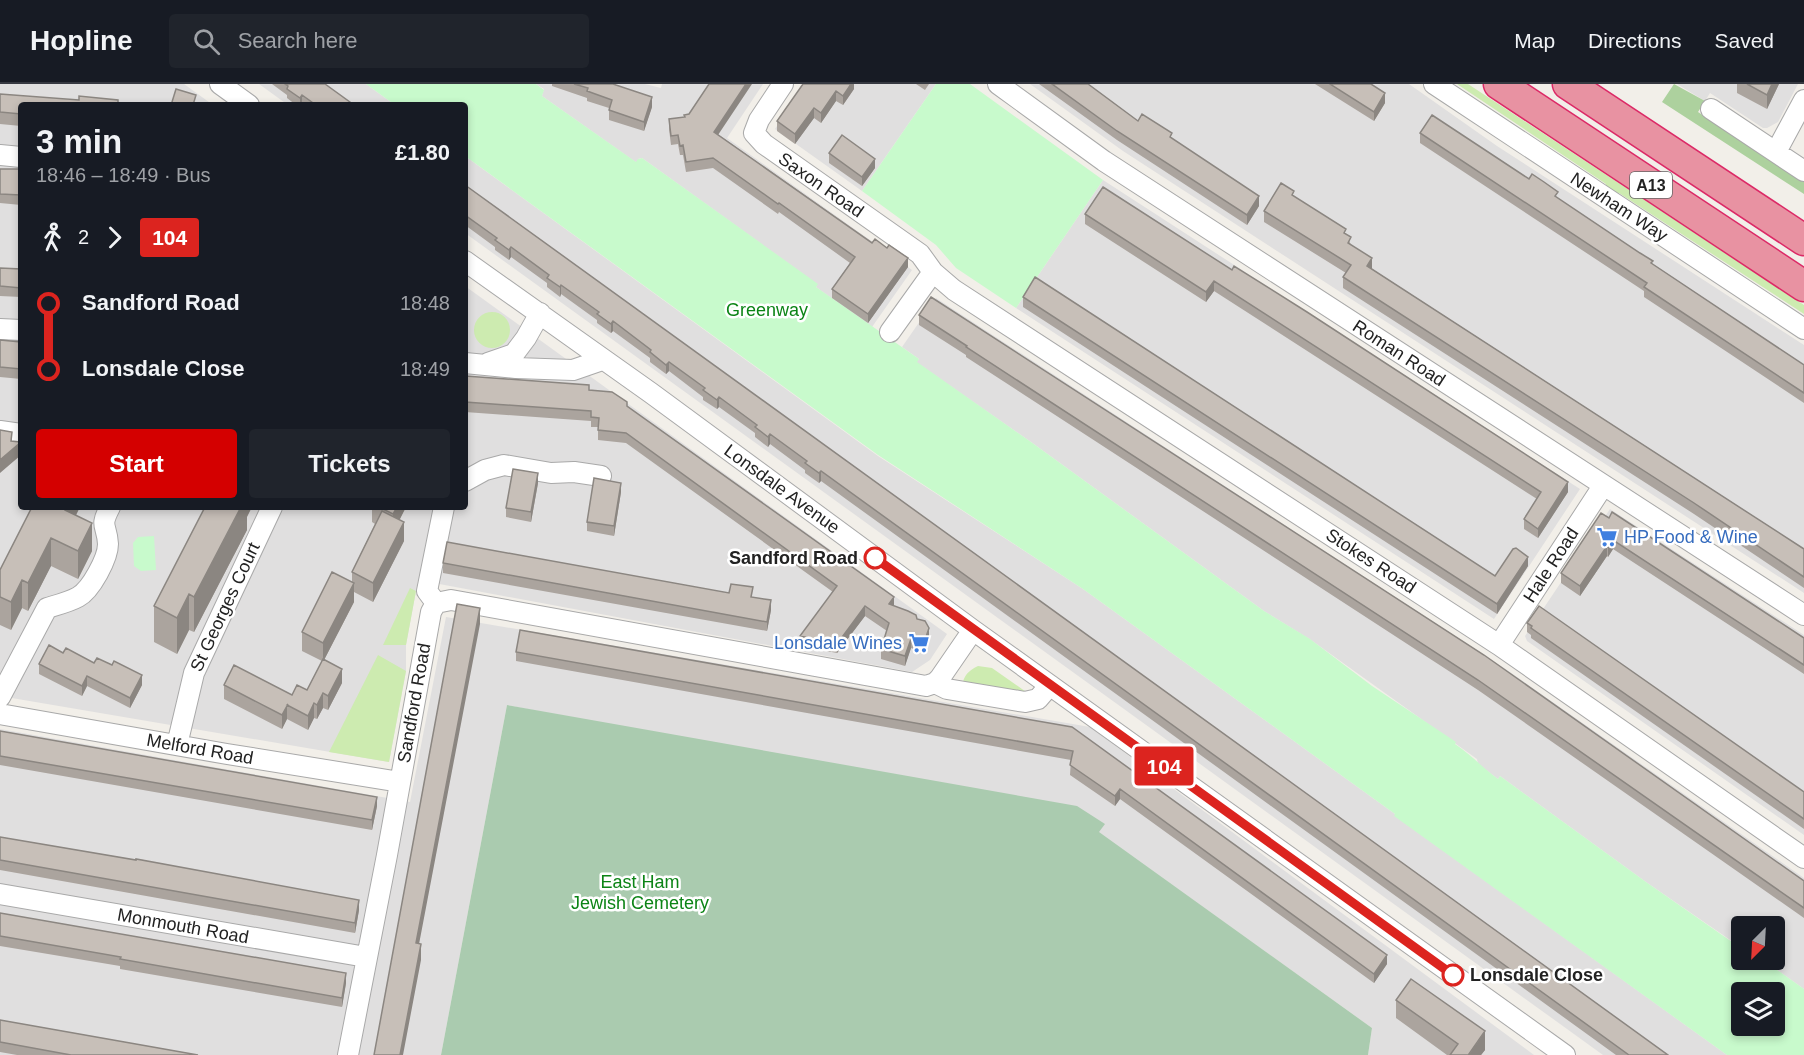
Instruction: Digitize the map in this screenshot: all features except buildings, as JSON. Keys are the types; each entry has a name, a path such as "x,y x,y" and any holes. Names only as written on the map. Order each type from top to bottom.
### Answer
{"highway":[{"name":"Newham Way","path":"1499,84 1804,286"},
{"name":"A13","path":"1568,84 1804,240"}],"street":[{"path":"220,84 245,102"},
{"name":"Saxon Road","path":"783,84 759,120 754,133 764,144 920,254 933,272"},
{"name":"Roman Road","path":"998,84 1104,160 1804,615"},
{"name":"Newham Way","path":"1434,84 1804,328"},
{"path":"1776,152 1804,100"},
{"path":"1711,109 1804,171"},
{"path":"0,155 18,157"},
{"name":"Lonsdale Avenue","path":"468,263 540,313 1050,685 1538,1047 1565,1055"},
{"path":"890,332 933,272"},
{"name":"Stokes Road","path":"933,272 965,297 1499,645 1804,858"},
{"path":"485,364 514,354 540,313"},
{"path":"0,329 18,330"},
{"path":"468,363 573,370 602,360"},
{"path":"0,431 18,434"},
{"path":"468,479 485,470 504,465 551,473 574,471 601,476"},
{"name":"Hale Road","path":"1499,645 1603,486"},
{"path":"0,697 47,608 80,596 89,588 106,556 108,543 103,520 108,510"},
{"name":"St Georges Court","path":"177,745 194,673 271,510"},
{"path":"443,510 427,591 436,603 451,600 926,686 935,683 973,630"},
{"name":"Sandford Road","path":"348,1055 431,612 436,603"},
{"path":"935,683 947,689 1025,702 1038,699 1050,685"},
{"name":"Melford Road","path":"0,714 400,782"},
{"name":"Monmouth Road","path":"0,894 366,957"}],"shaded area":[{"path":"0,84 184,84 209,102 18,102 18,510 468,510 468,288 947,634 930,660 912,672 418,580 406,645 406,671 389,762 0,696"},
{"path":"259,84 366,84 391,102 284,102"},
{"path":"536,84 645,84 661,88 662,84 763,84 727,138 912,270 872,327 816,287 817,284 642,158 638,159 637,163 542,96 544,89"},
{"path":"805,84 936,84 862,191 775,129"},
{"path":"1030,84 1409,84 1497,146 1804,345 1804,593 1123,151"},
{"path":"1677,84 1798,84 1778,122 1763,128 1710,93 1705,101"},
{"path":"468,158 878,456 1083,589 1727,1055 1603,1055 468,235"},
{"path":"1103,180 1580,489 1494,619 1016,308"},
{"path":"936,298 1507,670 1804,878 1804,989 1777,970 1785,970 1785,916 1731,916 1731,941 1500,776 1498,779 1478,764 1477,759 1311,640 1264,611 1031,442 916,362 919,359 902,347"},
{"path":"1610,509 1804,635 1804,835 1527,641 1525,636"},
{"path":"446,617 1090,727 1534,1055 1368,1055 1372,1028 1098,832 1104,824 507,705 441,1055 0,1055 0,729 410,802"}],"green space":[{"name":"Greenway","path":"366,84 536,84 544,90 542,96 636,162 642,158 818,284 816,287 919,359 917,362 1264,611 1310,639 1372,686 1456,742 1455,744 1498,779 1500,776 1731,941 1731,970 1777,970 1804,989 1804,1055 1727,1055 1083,589 878,455 468,158 468,102 391,102"},
{"path":"936,84 970,84 1103,180 1016,308 956,268 936,245 862,191"},
{"path":"1457,84 1468,84 1804,305 1804,314 1619,193 1613,198 1604,192 1606,184"},
{"path":"1674,84 1705,101 1698,112 1804,182 1804,194 1662,102"},
{"path":"492,312 505,317 510,330 505,343 492,348 479,343 474,330 479,317"},
{"path":"154,536 156,570 141,571 134,566 133,543 138,537"},
{"path":"410,588 416,591 406,645 383,645"},
{"path":"378,655 406,671 389,762 329,752"},
{"path":"978,666 992,668 1029,694 962,686 967,674"},
{"name":"East Ham Jewish Cemetery","path":"507,705 1077,806 1105,824 1099,832 1372,1028 1368,1055 441,1055"}],"bus line":[{"name":"104","path":"875,558 1453,975"}],"place":[{"name":"HP Food & Wine","path":"1607,537"},
{"name":"Sandford Road","path":"875,558"},
{"name":"Lonsdale Wines","path":"919,643"},
{"name":"Lonsdale Close","path":"1453,975"}]}
